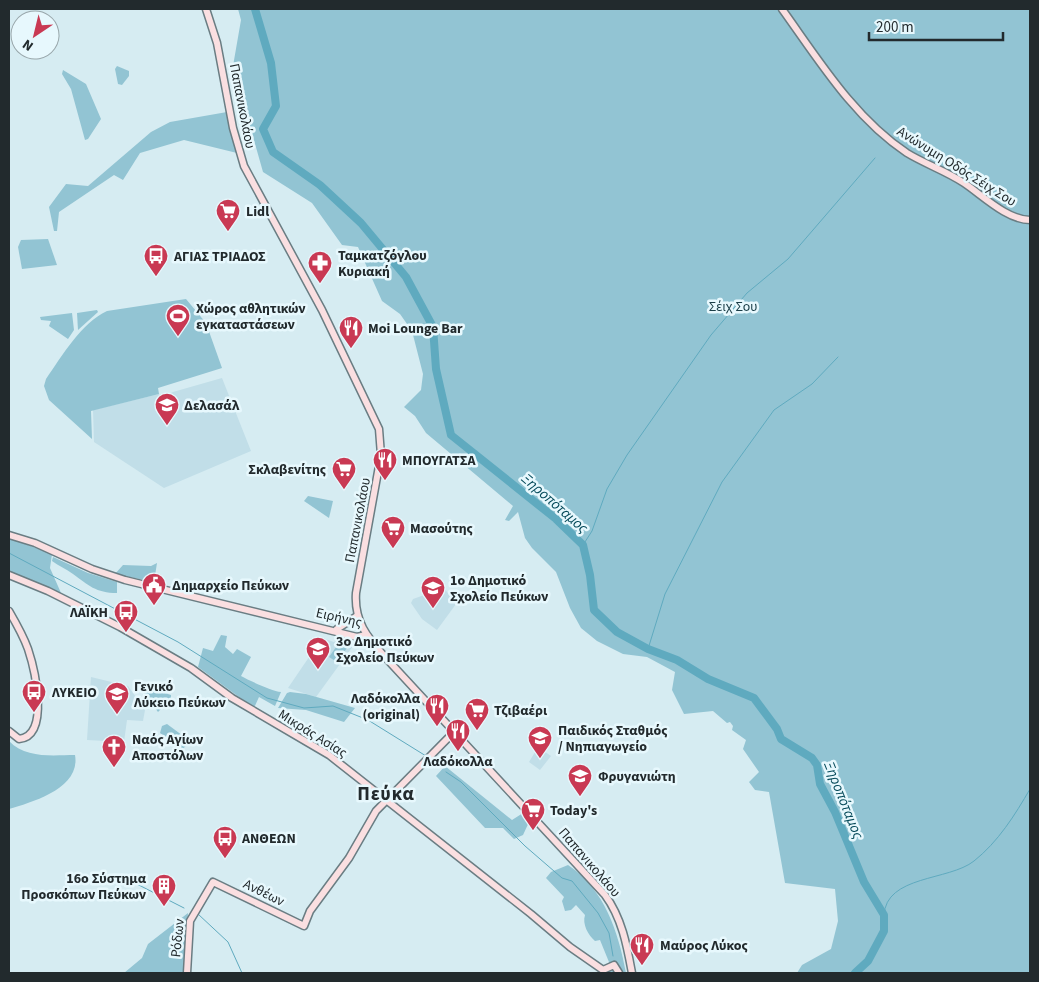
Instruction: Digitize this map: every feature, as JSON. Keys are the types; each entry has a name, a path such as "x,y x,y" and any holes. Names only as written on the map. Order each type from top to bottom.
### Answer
{"street":[{"name":"Παπανικολάου","path":"206,9 217,43 235,137 246,170 322,310 379,429 381,455 357,587 357,616 366,635 607,898 622,929 632,973"},
{"name":"Ανώνυμη Οδός Σέιχ Σου","path":"782,9 826,69 861,112 881,132 908,153 960,180 1012,215 1030,220"},
{"name":"Ειρήνης","path":"9,535 35,543 92,569 121,578 355,637 364,637 366,635"},
{"name":"Μικράς Ασίας","path":"9,575 48,591 110,621 191,668 232,698 332,757 385,801 523,907 575,951 603,970 613,965 619,973"},
{"name":"Ειρήνης","path":"121,578 366,635"},
{"path":"9,611 28,648 36,681 38,702 36,721 30,734 19,739 9,731"},
{"path":"337,629 357,616"},
{"path":"385,801 454,732"},
{"name":"Ανθέων","path":"213,882 304,926 310,912 385,801"},
{"name":"Ρόδων","path":"187,973 190,921 213,882"}],"shaded area":[{"name":"Δελασάλ","path":"222,378 251,451 164,488 94,442 93,410 159,394 160,398 173,392"},
{"name":"1ο Δημοτικό Σχολείο Πεύκων","path":"444,588 456,604 437,630 422,619 411,603 413,599"},
{"name":"3ο Δημοτικό Σχολείο Πεύκων","path":"322,638 334,642 338,640 353,646 316,697 288,688"},
{"name":"Γενικό Λύκειο Πεύκων","path":"91,677 128,686 145,710 143,721 127,720 124,742 87,740"},
{"name":"Παιδικός Σταθμός / Νηπιαγωγείο","path":"538,747 551,756 540,770 529,762"}],"green space":[{"name":"Σέιχ Σου","path":"238,9 1030,9 1030,973 797,973 802,965 831,949 838,921 835,889 785,883 769,792 755,790 749,782 759,772 743,749 746,740 732,730 733,726 730,722 727,723 713,711 684,714 672,690 675,672 647,657 623,654 597,641 581,628 570,608 556,572 532,548 525,538 518,512 509,521 505,520 513,506 426,433 415,416 404,407 421,390 423,374 412,331 400,314 382,301 358,247 342,245 312,203 263,172 233,66 241,20"},
{"path":"117,66 129,71 129,76 122,85 118,84 115,69"},
{"path":"63,70 86,84 101,119 88,139 85,140 71,89 62,74"},
{"path":"227,112 237,153 184,140 140,153 123,180 114,175 59,212 57,231 54,231 49,207 66,184 88,186 151,132 170,122"},
{"path":"48,239 57,265 22,269 18,247 21,240"},
{"path":"186,299 206,323 222,368 158,388 159,394 91,411 92,439 49,400 44,386 46,379 80,332 98,316 107,311"},
{"path":"97,310 98,312 78,330 77,313"},
{"path":"72,313 74,330 68,339 49,326 51,321 41,320 40,317"},
{"path":"308,496 333,501 329,518 304,501"},
{"path":"9,538 52,554 50,568 61,593 9,572"},
{"path":"53,557 88,573 117,582 117,593 103,592 93,588 52,561"},
{"path":"157,563 154,582 115,574 123,565 151,566"},
{"path":"221,635 227,636 225,647 233,654 237,649 251,657 241,676 281,692 275,706 259,697 254,708 198,667 203,648 213,651"},
{"path":"339,643 347,648 337,662 329,657"},
{"path":"140,687 171,695 171,699 158,712"},
{"path":"287,693 306,694 355,708 344,722 306,710 278,708"},
{"path":"167,724 190,741 183,749 160,733 162,726"},
{"path":"9,741 23,751 40,755 75,755 75,767 71,776 63,785 42,798 9,809"},
{"path":"445,766 512,820 523,813 530,820 523,835 514,839 503,828 485,828 436,776"},
{"path":"568,865 581,875 601,899 614,927 626,973 602,973 611,967 600,940 595,941 590,936 585,926 585,915 576,905 571,910 565,911 562,901 564,897 546,878 551,872"},
{"path":"188,913 185,971 180,973 124,973 142,958 148,944"}],"waterway":[{"name":"Ξηροπόταμος","path":"255,9 271,63 276,106 263,129 273,152 320,185 361,223 406,277 433,327 436,369 451,435 556,519 583,545 590,575 594,610 617,632 648,649 677,660 708,679 754,698 777,729 781,739 812,758 817,765 820,784 835,812 864,882 884,915 884,931 868,961 855,973"},
{"path":"583,545 592,531 607,489 627,455 711,335 747,293 788,259 875,158"},
{"path":"648,649 665,594 722,482 774,410 812,384 838,357"},
{"path":"9,553 178,642 267,698 304,708 333,706 368,720 426,756"},
{"path":"446,772 461,782 525,846 562,878 572,881 598,913 609,933 613,956"},
{"path":"884,915 887,902 895,892 920,880 963,867 983,854 1005,828 1030,789"},
{"path":"127,879 184,908"},
{"path":"198,914 228,942 242,973"}],"place":[{"name":"Lidl","path":"228,232"},
{"name":"ΑΓΙΑΣ ΤΡΙΑΔΟΣ","path":"156,277"},
{"name":"Ταμκατζόγλου Κυριακή","path":"320,284"},
{"name":"Χώρος αθλητικών εγκαταστάσεων","path":"178,337"},
{"name":"Moi Lounge Bar","path":"351,349"},
{"name":"Δελασάλ","path":"167,426"},
{"name":"ΜΠΟΥΓΑΤΣΑ","path":"385,481"},
{"name":"Σκλαβενίτης","path":"344,490"},
{"name":"Μασούτης","path":"393,549"},
{"name":"Δημαρχείο Πεύκων","path":"154,606"},
{"name":"1ο Δημοτικό Σχολείο Πεύκων","path":"433,609"},
{"name":"ΛΑΪΚΗ","path":"126,633"},
{"name":"3ο Δημοτικό Σχολείο Πεύκων","path":"318,670"},
{"name":"ΛΥΚΕΙΟ","path":"34,713"},
{"name":"Γενικό Λύκειο Πεύκων","path":"117,715"},
{"name":"Λαδόκολλα (original)","path":"437,727"},
{"name":"Τζιβαέρι","path":"477,731"},
{"name":"Λαδόκολλα","path":"458,752"},
{"name":"Παιδικός Σταθμός / Νηπιαγωγείο","path":"540,759"},
{"name":"Ναός Αγίων Αποστόλων","path":"114,768"},
{"name":"Φρυγανιώτη","path":"580,797"},
{"name":"Today's","path":"533,831"},
{"name":"ΑΝΘΕΩΝ","path":"225,859"},
{"name":"16ο Σύστημα Προσκόπων Πεύκων","path":"164,907"},
{"name":"Μαύρος Λύκος","path":"642,966"}],"district":[{"name":"Πεύκα","path":"386,793"}]}
